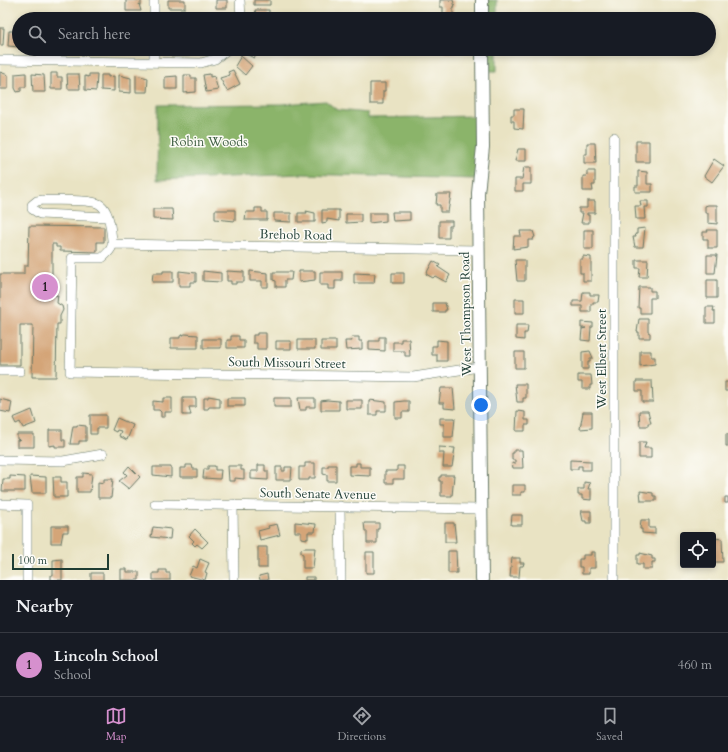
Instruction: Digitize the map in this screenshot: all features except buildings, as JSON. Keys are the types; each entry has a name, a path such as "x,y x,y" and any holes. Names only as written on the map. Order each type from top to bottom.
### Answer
{"main road":[{"path":"482,0 482,12"},
{"name":"West Thompson Road","path":"482,56 483,147 478,193 482,580"}],"street":[{"path":"154,0 154,12"},
{"path":"240,0 240,12"},
{"path":"154,56 154,63"},
{"path":"0,60 201,63 216,59 220,56"},
{"name":"West Elbert Street","path":"614,137 614,580"},
{"path":"107,217 40,214 32,209 32,205 37,201 43,200 92,201 100,204 106,210 114,244"},
{"name":"Brehob Road","path":"114,244 478,250"},
{"name":"South Missouri Street","path":"114,244 109,252 102,258 72,258 70,372 413,377 479,368"},
{"path":"0,371 20,372"},
{"path":"0,460 63,461 103,454"},
{"path":"0,504 27,505 27,580"},
{"name":"South Senate Avenue","path":"155,504 481,509"},
{"path":"233,504 234,580"},
{"path":"340,506 341,580"}],"green space":[{"path":"488,0 497,0 497,12 488,12"},
{"path":"488,56 497,56 497,71 488,71"},
{"name":"Robin Woods","path":"326,101 337,110 368,113 368,118 478,116 476,179 301,174 157,180 158,105 282,104"}],"place":[{"name":"Lincoln School","path":"45,287"}]}
